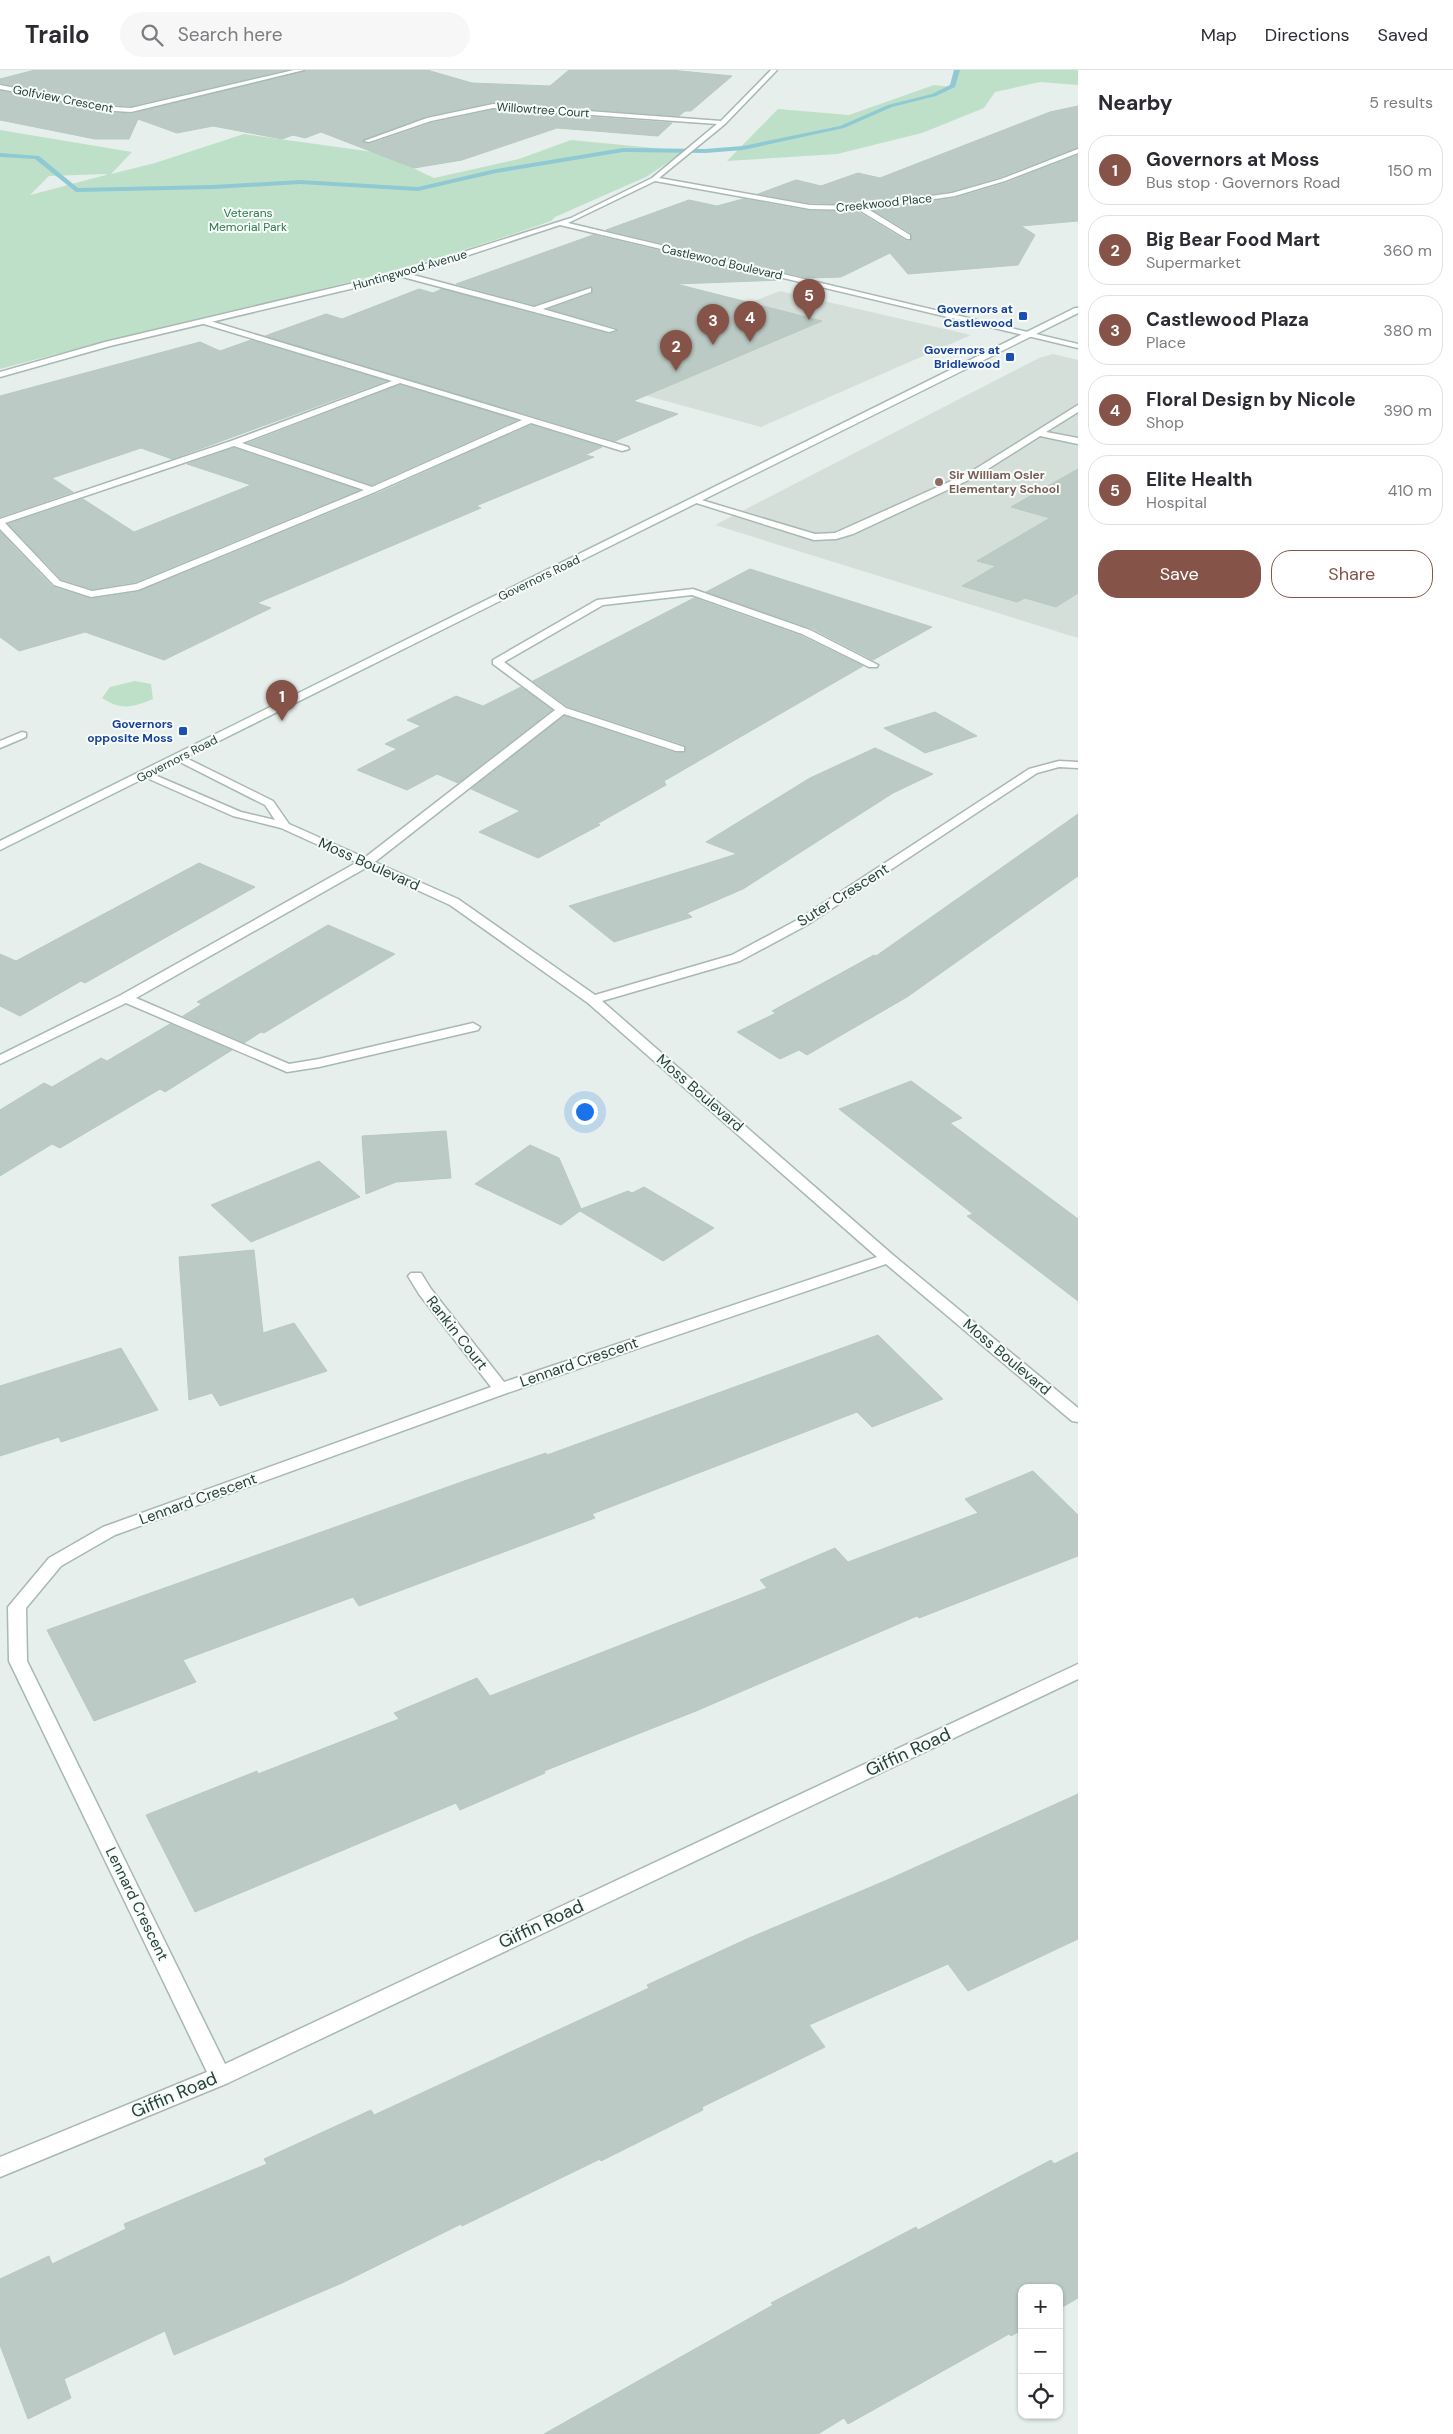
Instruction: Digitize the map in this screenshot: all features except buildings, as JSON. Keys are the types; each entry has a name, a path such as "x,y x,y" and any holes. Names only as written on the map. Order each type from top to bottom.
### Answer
{"street":[{"name":"Golfview Crescent","path":"0,87 115,109 131,110 301,70"},
{"name":"Huntingwood Avenue","path":"0,375 108,344 207,322 402,274 559,224 654,179 723,123 774,70"},
{"name":"Willowtree Court","path":"367,141 384,134 468,110 493,106 723,123"},
{"name":"Creekwood Place","path":"654,179 810,208 861,208 953,195 1003,180 1078,151"},
{"path":"861,208 907,237"},
{"name":"Castlewood Boulevard","path":"559,224 1078,346"},
{"path":"402,274 612,330"},
{"path":"536,309 588,290"},
{"name":"Governors Road","path":"0,846 1078,310"},
{"path":"207,322 624,449"},
{"path":"399,381 234,443 0,523 58,583 91,594 138,587 372,490 528,421"},
{"path":"695,501 814,537 836,536 850,532 972,475 1078,408"},
{"path":"1037,433 1078,441"},
{"path":"234,443 372,490"},
{"path":"680,749 562,710 497,662 601,602 693,592 806,632 873,665"},
{"path":"0,1060 126,998 367,862 562,710"},
{"path":"0,745 22,735"},
{"path":"180,758 269,803 285,826"},
{"name":"Suter Crescent","path":"593,1000 736,958 803,922 1001,794 1033,771 1060,764 1078,765"},
{"name":"Moss Boulevard","path":"146,775 237,814 285,826 454,902 593,1000 888,1258 1078,1416"},
{"path":"126,998 287,1068 319,1063 473,1027"},
{"name":"Lennard Crescent","path":"220,2076 18,1661 17,1607 55,1562 110,1531 501,1389 888,1258"},
{"name":"Rankin Court","path":"416,1276 424,1291 501,1389"},
{"name":"Giffin Road","path":"0,2167 220,2076 1078,1671"}],"shaded area":[{"path":"780,291 971,335 761,427 567,374"},
{"name":"Sir William Osler Elementary School","path":"1053,354 1078,360 1078,638 715,525 1039,358"}],"green space":[{"path":"957,70 1078,70 1078,85 1040,82 995,92 984,108 922,133 837,154 727,161 778,109 849,115 934,85 951,87"},
{"name":"Veterans Memorial Park","path":"0,130 132,152 111,174 155,163 244,134 381,153 434,178 519,159 571,140 685,151 646,177 555,217 551,221 483,244 347,283 0,369","holes":["106,175 30,195 49,176"]},
{"path":"135,681 151,684 153,699 134,706 121,706 102,698 110,687"}],"waterway":[{"path":"0,155 37,157 76,190 213,187 300,182 418,189 496,171 623,150 705,151 743,148 842,127 890,106 934,95 953,86 957,70"}],"place":[{"name":"Governors at Castlewood","path":"1023,316"},
{"name":"Elite Health","path":"809,320"},
{"name":"Floral Design by Nicole","path":"750,342"},
{"name":"Castlewood Plaza","path":"713,345"},
{"name":"Governors at Bridlewood","path":"1010,357"},
{"name":"Big Bear Food Mart","path":"676,371"},
{"name":"Sir William Osler Elementary School","path":"939,482"},
{"name":"Governors at Moss","path":"282,721"},
{"name":"Governors opposite Moss","path":"183,731"}]}
